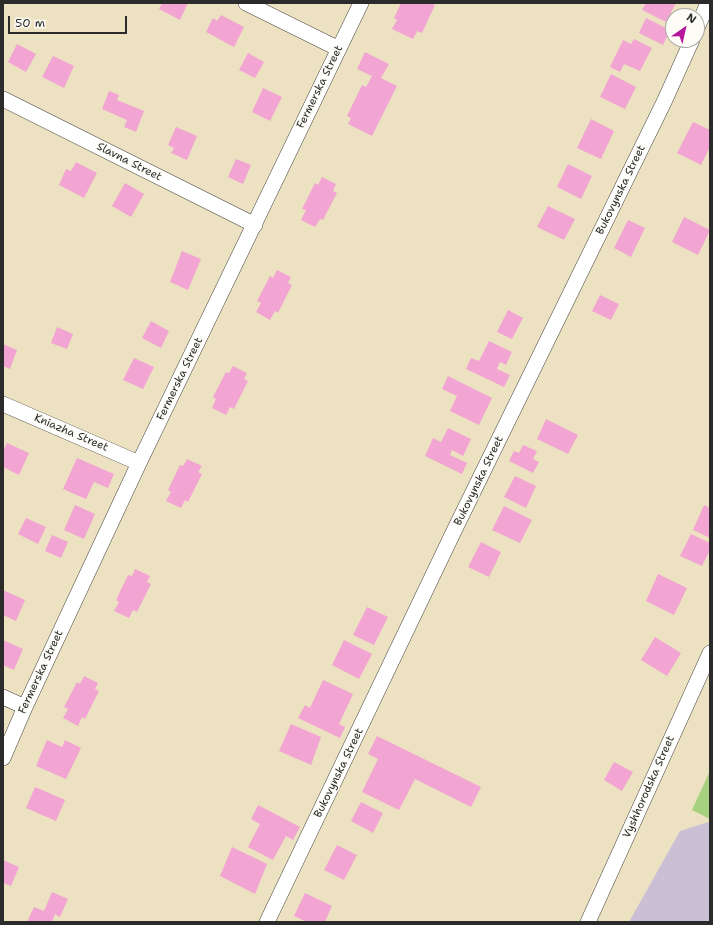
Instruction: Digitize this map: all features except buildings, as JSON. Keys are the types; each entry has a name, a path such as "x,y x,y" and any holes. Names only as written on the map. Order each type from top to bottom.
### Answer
{"street":[{"path":"246,3 339,49"},
{"name":"Fermerska Street","path":"3,758 25,707 139,463 361,3"},
{"name":"Bukovynska Street","path":"268,922 453,533 664,102 688,48"},
{"name":"Slavna Street","path":"3,99 255,225"},
{"name":"Kniazha Street","path":"3,404 139,463"},
{"name":"Vyshhorodska Street","path":"588,922 710,653"},
{"path":"3,697 25,707"}],"shaded area":[{"path":"708,822 710,823 710,922 629,922 680,831"}],"green space":[{"path":"710,771 710,819 692,810"}]}
